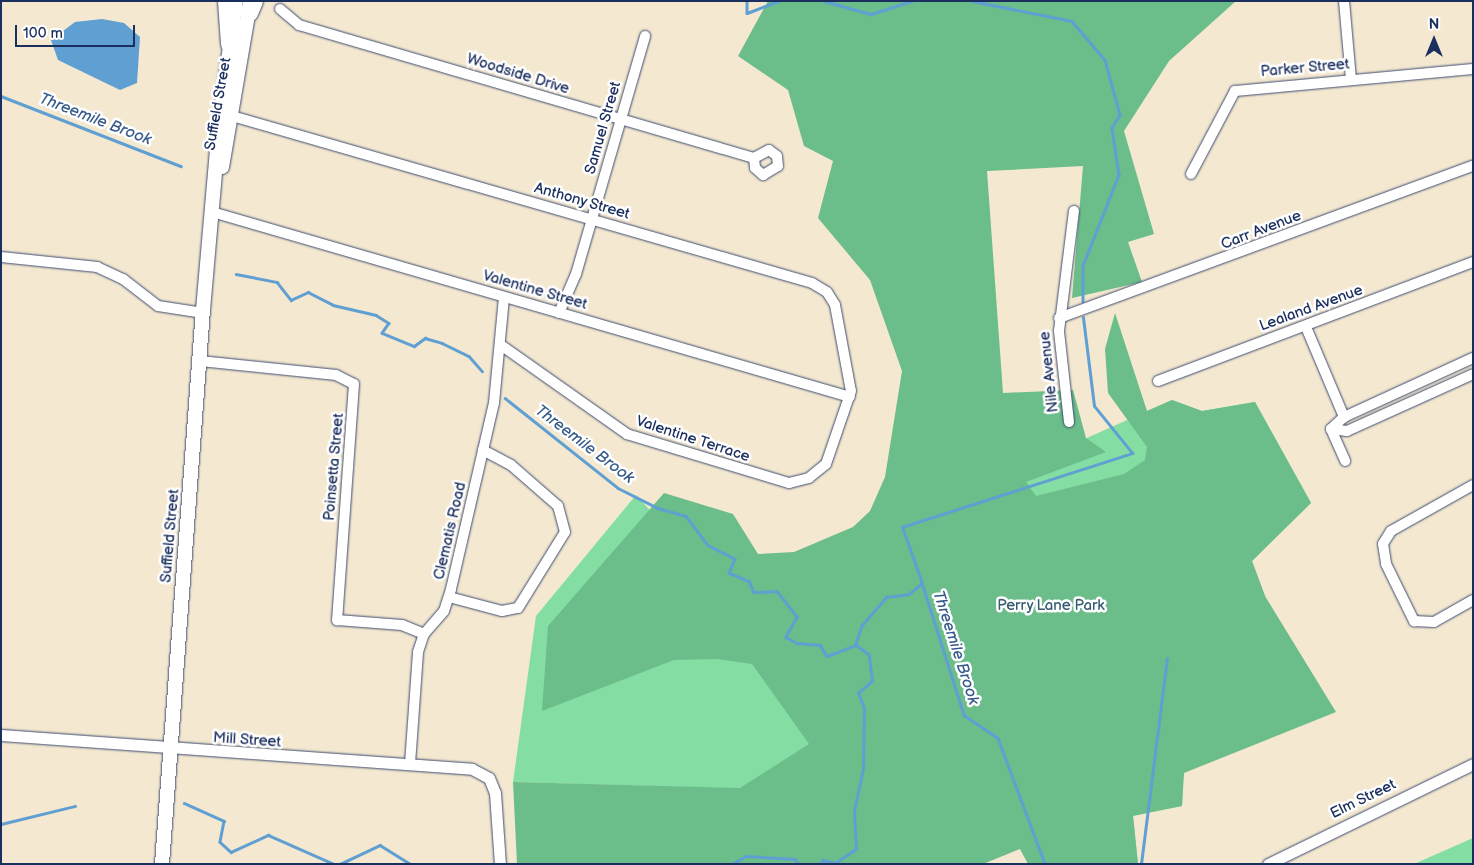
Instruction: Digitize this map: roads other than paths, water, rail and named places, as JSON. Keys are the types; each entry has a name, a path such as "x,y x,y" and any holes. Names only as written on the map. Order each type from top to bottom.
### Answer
{"highway":[{"path":"227,1 230,44"}],"main road":[{"name":"Suffield Street","path":"227,114 230,44 247,4"},
{"name":"Suffield Street","path":"162,864 202,313 212,212 247,4"}],"street":[{"path":"1344,1 1351,79"},
{"name":"Woodside Drive","path":"280,9 299,24 754,158"},
{"name":"Samuel Street","path":"559,313 592,219 645,36"},
{"name":"Parker Street","path":"1192,174 1235,90 1473,69"},
{"name":"Anthony Street","path":"227,114 592,219 822,288 837,312 851,378 850,397"},
{"name":"Carr Avenue","path":"1059,318 1473,166"},
{"name":"Nile Avenue","path":"1070,422 1059,318 1074,211"},
{"name":"Valentine Street","path":"212,212 850,397"},
{"path":"1,257 97,267 123,279 158,306 202,313"},
{"name":"Lealand Avenue","path":"1158,381 1306,327 1473,262"},
{"name":"Clematis Road","path":"410,764 418,652 424,634 449,597 483,450 501,345 504,297"},
{"path":"1306,327 1344,417"},
{"name":"Valentine Terrace","path":"501,345 627,434 778,482 799,482 826,464 850,397"},
{"path":"1331,429 1344,417 1473,358"},
{"name":"Poinsetta Street","path":"200,361 336,375 354,384 337,620 402,625 424,634"},
{"path":"1331,429 1347,431 1473,374"},
{"path":"1331,429 1345,461"},
{"path":"449,597 502,611 518,608 565,532 558,506 511,465 483,450"},
{"path":"1473,485 1390,531 1383,544 1386,564 1414,621 1434,622 1473,600"},
{"name":"Mill Street","path":"1,735 169,749 472,769 489,778 496,798 500,864"},
{"name":"Elm Street","path":"1268,864 1473,764"}],"water":[{"path":"102,19 124,23 140,37 137,83 120,90 58,60 51,40 75,22"}],"waterway":[{"path":"747,1 747,13 778,1"},
{"path":"824,1 871,14 912,1"},
{"path":"972,1 1072,21 1105,60 1120,115 1112,128 1119,175 1083,266 1083,301"},
{"name":"Threemile Brook","path":"1,96 181,166"},
{"name":"Threemile Brook","path":"236,274 277,282 291,300 308,292 333,305 376,315 389,323 382,333 414,346 425,338 442,343 469,356 482,371"},
{"path":"922,583 902,527 1132,453 1094,406 1083,318"},
{"name":"Threemile Brook","path":"505,398 618,488 658,508 686,516 708,545 735,559 729,573 749,581 754,592 777,591 797,617 786,637 797,643 820,645 827,656 855,645 862,625 886,597 909,594 922,583 964,715 998,738 1045,864"},
{"path":"819,864 823,860 835,863 856,849 854,811 863,769 864,708 858,693 872,681 869,655 855,645"},
{"path":"1141,864 1167,659"},
{"path":"184,803 224,821 220,842 231,852 268,835 334,864"},
{"path":"1,824 75,806"},
{"path":"340,864 380,845 410,864"},
{"path":"732,864 746,856 795,859 799,864"}],"park label":[{"name":"Perry Lane Park","path":"1051,606"}]}
